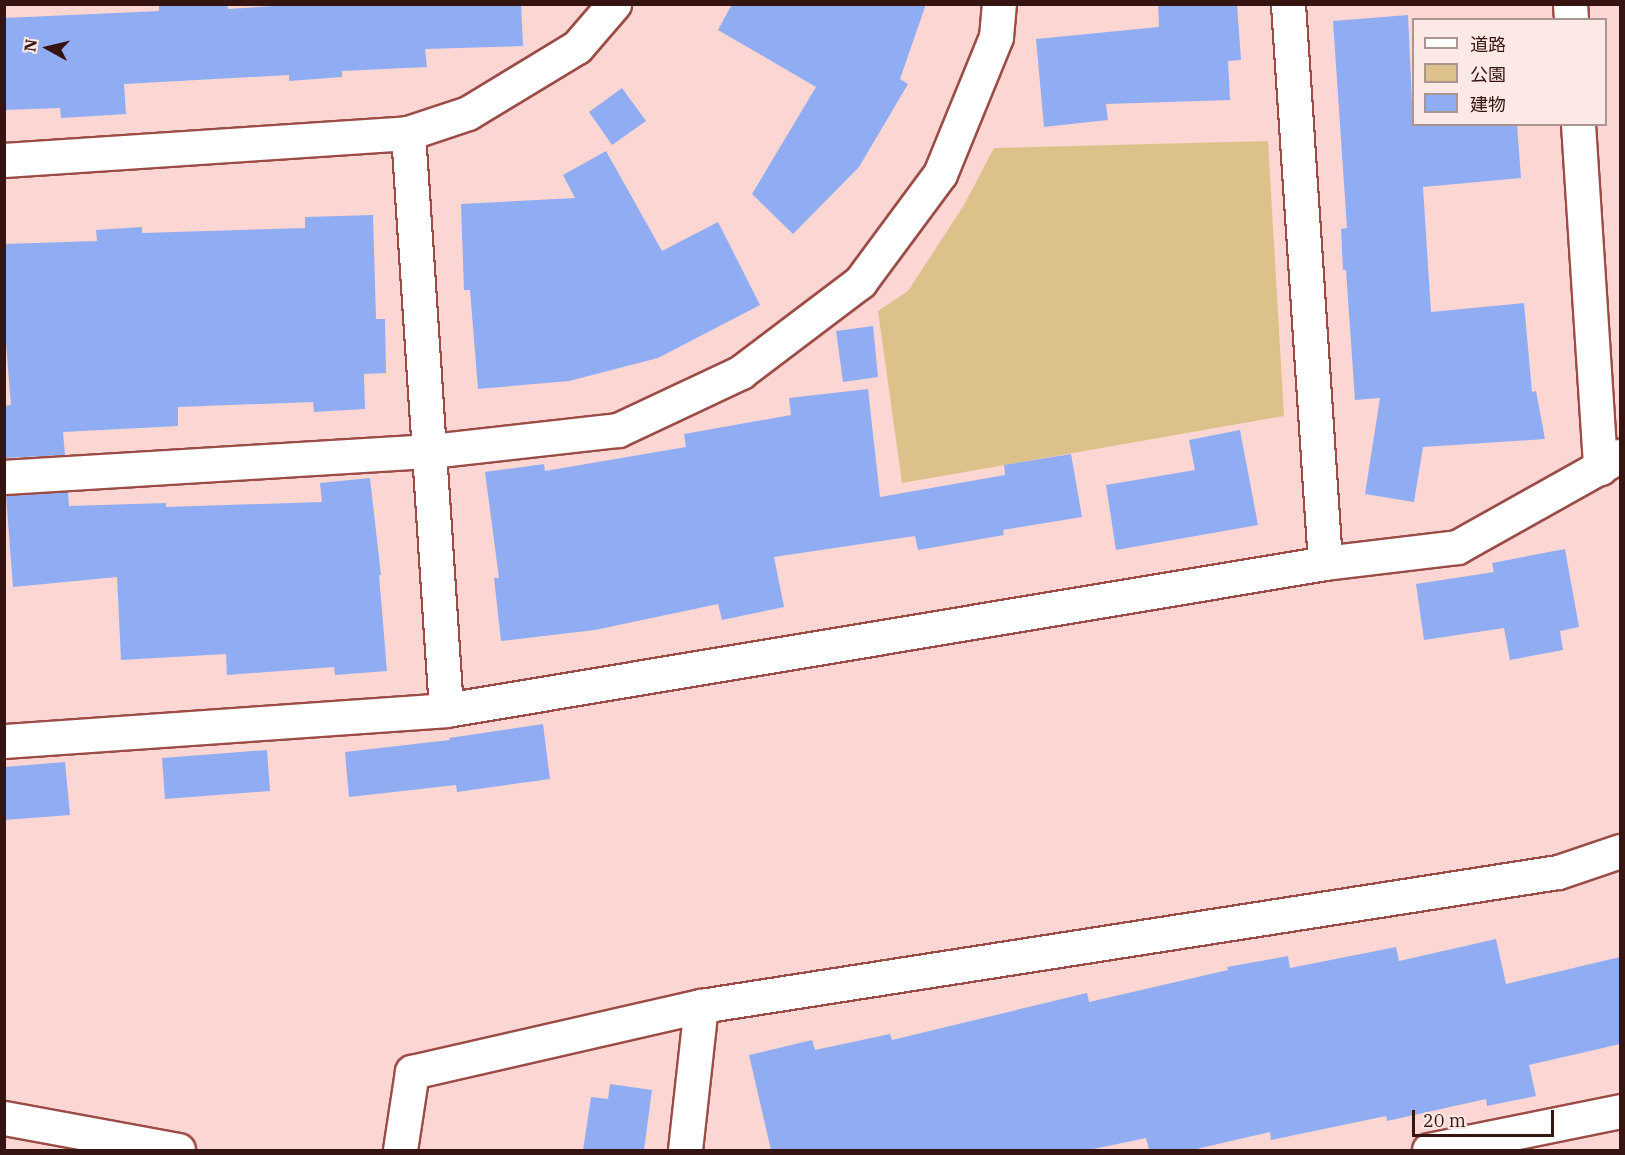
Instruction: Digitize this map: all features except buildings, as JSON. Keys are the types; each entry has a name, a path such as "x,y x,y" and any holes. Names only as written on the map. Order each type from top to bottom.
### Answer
{"street":[{"path":"4,160 408,133 468,113 577,47 614,4"},
{"path":"4,477 431,451 618,430 741,372 860,282 940,174 996,37 999,4"},
{"path":"1288,4 1325,563"},
{"path":"4,741 446,710 1325,563 1457,547 1610,462 1578,126"},
{"path":"408,133 431,451 446,710"},
{"path":"400,1150 412,1072 701,1006 1558,872 1620,851"},
{"path":"686,1150 701,1006"},
{"path":"1430,1150 1620,1111"},
{"path":"4,1118 120,1145 178,1150"}],"green space":[{"path":"1268,141 1284,416 902,483 878,311 908,291 964,205 994,148"}]}
